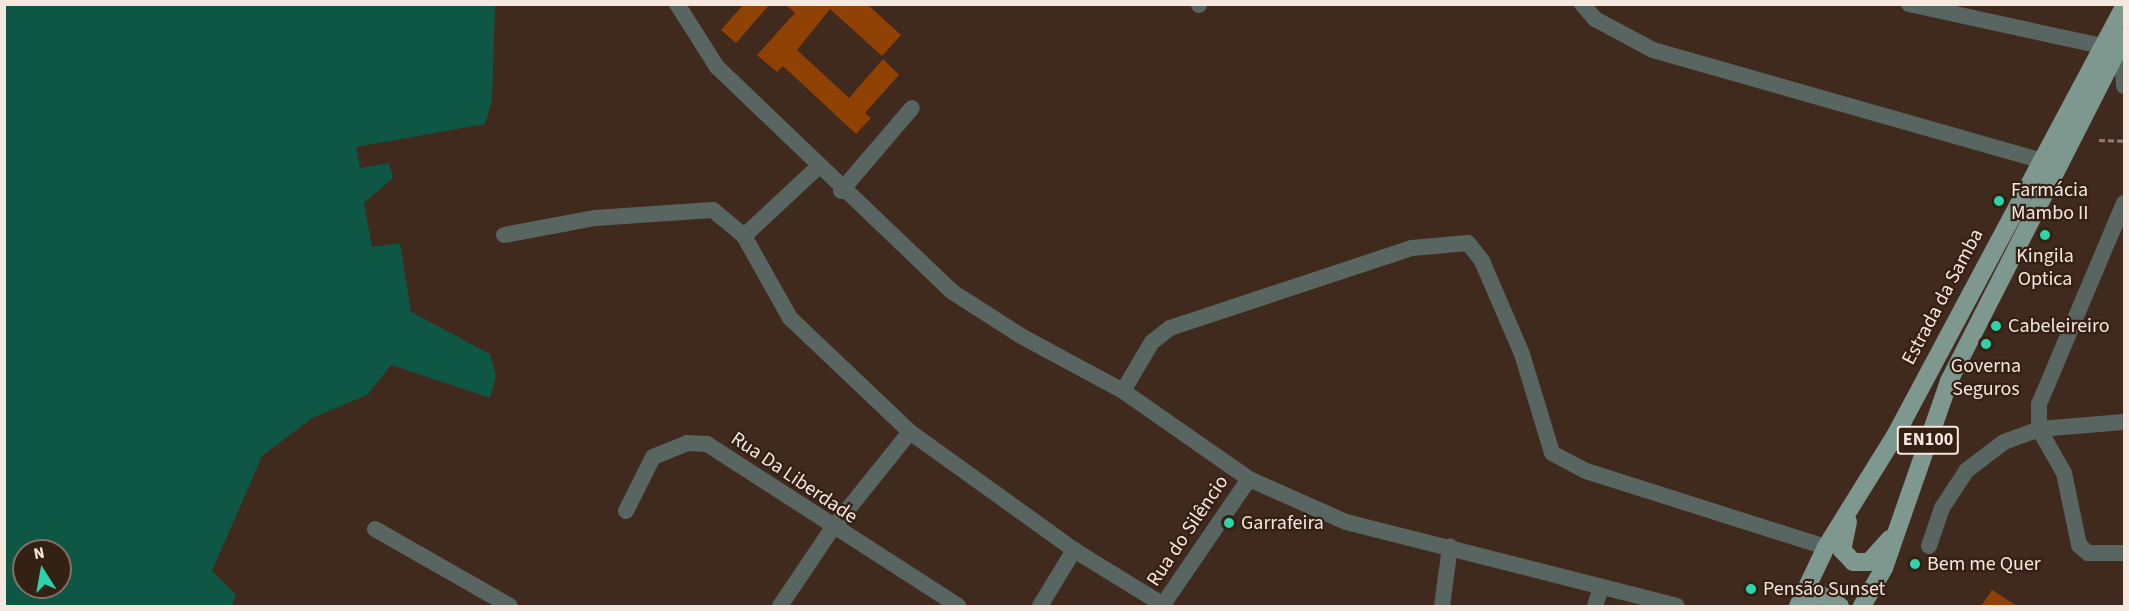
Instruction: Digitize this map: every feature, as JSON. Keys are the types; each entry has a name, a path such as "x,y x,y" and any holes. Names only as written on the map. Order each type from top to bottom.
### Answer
{"main road":[{"name":"Estrada da Samba","path":"1800,606 1826,547 1896,435 2124,6"},
{"name":"EN100","path":"1862,606 1904,516 1949,381 2123,42"},
{"path":"1856,498 1842,542 1853,562 1876,557 1904,516"},
{"path":"1800,606 1819,594 1840,606"}],"street":[{"path":"677,4 717,67 841,191 951,291 1021,336 1123,391 1249,479 1346,522 1677,606"},
{"path":"1582,4 1595,19 1653,50 2043,161"},
{"path":"1909,4 2102,46"},
{"path":"2123,42 2124,86"},
{"path":"841,191 912,108"},
{"path":"744,236 818,167"},
{"path":"2124,203 2046,382 2039,429 2064,473 2079,545 2088,553 2124,553"},
{"path":"504,235 595,218 713,210 744,236 790,318 910,432 1074,550 1163,606"},
{"path":"1123,391 1152,342 1170,328 1412,248 1468,243 1482,261 1522,354 1552,453 1586,471 1826,547"},
{"path":"1929,546 1942,508 1967,470 2004,442 2039,429 2124,422"},
{"path":"780,606 832,529 910,432"},
{"name":"Rua Da Liberdade","path":"626,511 653,457 698,442 832,529 958,606"},
{"name":"Rua do Silêncio","path":"1163,606 1249,479"},
{"path":"375,529 510,606"},
{"path":"1442,606 1450,548"},
{"path":"1040,606 1074,550"},
{"path":"1595,606 1601,587"}],"path":[{"path":"2099,140 2124,141"}],"water":[{"path":"4,5 495,5 492,100 485,124 356,147 360,168 389,163 393,178 364,203 372,247 400,243 411,312 490,354 496,376 490,398 391,365 367,395 312,418 262,456 212,571 236,595 232,606 5,606"}],"building":[{"path":"744,4 770,4 736,43 721,30"},
{"path":"785,4 867,4 901,35 882,56 830,9 797,50 849,98 883,59 899,75 865,113 871,118 856,134 783,66 777,72 757,55 795,13"},
{"path":"1992,590 2017,606 1981,606"}],"place":[{"name":"Farmácia Mambo II","path":"1999,201"},
{"name":"Kingila Optica","path":"2045,235"},
{"name":"Cabeleireiro","path":"1996,326"},
{"name":"Governa Seguros","path":"1986,344"},
{"name":"Garrafeira","path":"1229,523"},
{"name":"Bem me Quer","path":"1915,564"},
{"name":"Pensão Sunset","path":"1751,589"}]}
